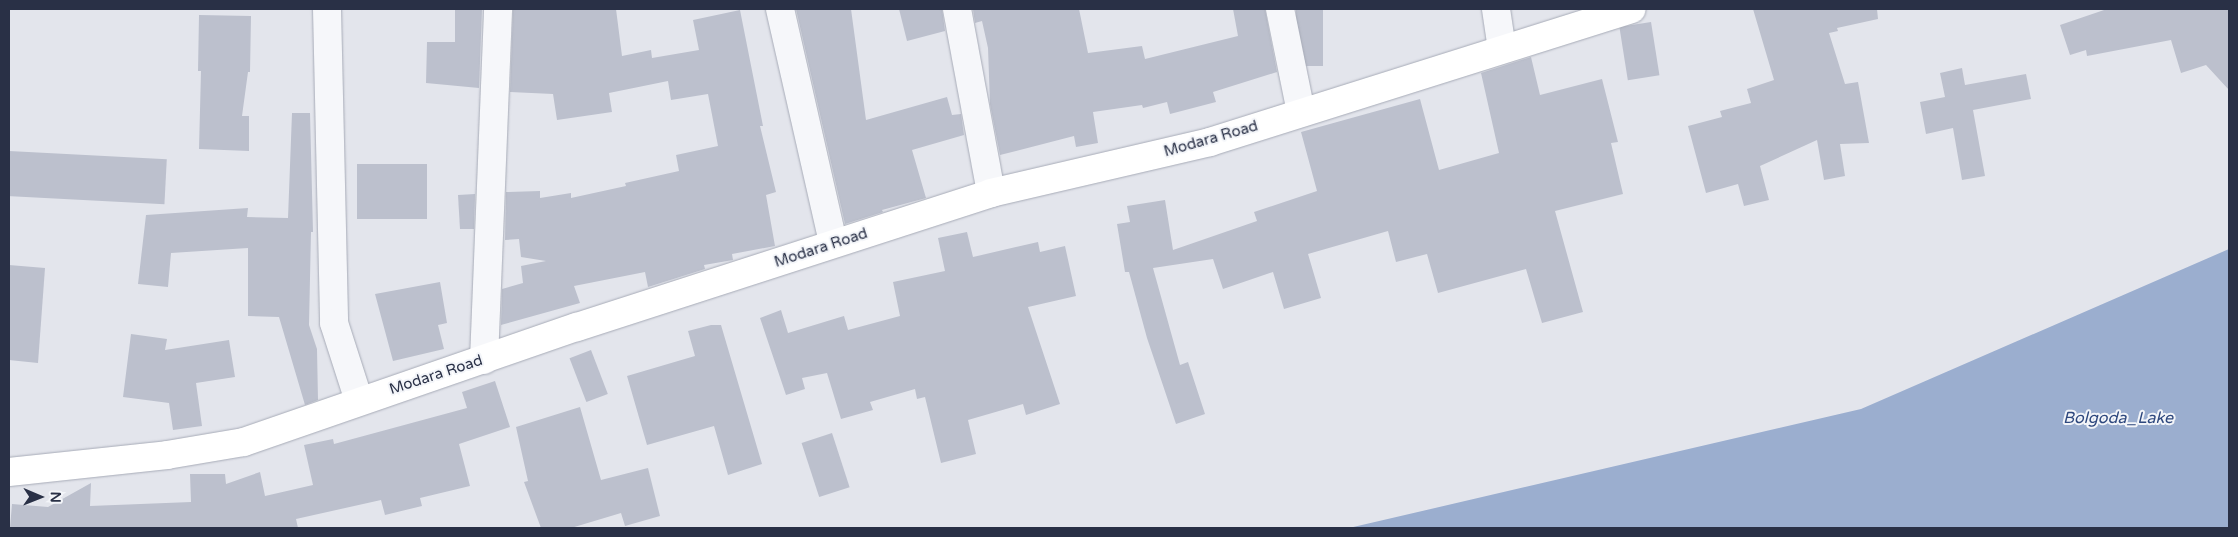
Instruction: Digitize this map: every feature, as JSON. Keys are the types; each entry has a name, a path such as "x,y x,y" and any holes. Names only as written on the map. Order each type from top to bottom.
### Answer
{"main road":[{"name":"Modara Road","path":"9,472 167,455 244,442 319,418 359,401 833,243 990,193 1210,142 1632,9"}],"street":[{"path":"327,9 334,323 359,401"},
{"path":"484,360 498,9"},
{"path":"780,9 833,243"},
{"path":"957,9 990,193"},
{"path":"1280,9 1301,112"},
{"path":"1496,9 1502,49"}],"water":[{"name":"Bolgoda_Lake","path":"2229,249 2229,528 1349,528 1861,409"}],"building":[{"path":"455,9 482,9 479,88 426,83 427,42 455,42"},
{"path":"513,9 616,9 622,56 651,50 652,58 699,50 693,20 740,10 763,126 760,126 776,192 766,195 775,246 732,254 733,260 704,265 705,269 648,287 645,272 574,286 580,303 501,325 502,289 523,283 521,266 546,261 521,257 519,239 505,240 506,192 540,191 540,198 571,193 571,198 626,186 625,183 679,171 676,155 718,146 708,94 671,100 668,81 609,93 612,112 557,120 553,94 510,92"},
{"path":"796,9 851,9 866,120 947,97 952,115 961,114 964,135 912,150 926,198 882,210 883,212 845,224"},
{"path":"899,9 942,9 945,31 907,41"},
{"path":"973,9 1079,9 1088,53 1142,46 1145,59 1238,36 1233,9 1265,9 1277,72 1213,92 1216,102 1170,114 1167,102 1143,108 1142,105 1093,112 1098,143 1076,147 1074,136 1000,155 990,104 988,48 982,21 975,23"},
{"path":"1296,9 1323,9 1323,66 1296,66"},
{"path":"1753,9 1877,9 1878,19 1837,28 1838,31 1829,33 1845,84 1858,82 1869,143 1840,144 1845,176 1824,180 1817,140 1760,166 1769,200 1744,206 1738,184 1706,193 1688,126 1722,117 1720,111 1751,103 1747,89 1774,80"},
{"path":"2107,9 2229,9 2229,90 2206,65 2181,73 2171,40 2087,56 2086,50 2070,55 2060,25"},
{"path":"199,15 251,16 250,72 248,72 242,116 249,116 249,151 199,149 201,71 198,71"},
{"path":"1651,22 1659,75 1628,80 1619,27"},
{"path":"1531,57 1540,95 1602,79 1618,142 1611,143 1623,194 1555,211 1583,312 1542,323 1526,269 1438,293 1427,254 1396,262 1388,231 1308,254 1321,298 1284,309 1273,272 1223,289 1213,259 1153,268 1180,365 1188,362 1205,414 1176,424 1147,338 1129,272 1125,272 1117,224 1130,222 1127,206 1165,200 1173,250 1257,221 1254,212 1317,191 1301,132 1420,99 1439,170 1499,153 1481,73"},
{"path":"1962,68 1965,85 2026,74 2031,99 1973,110 1985,176 1962,180 1953,128 1926,134 1920,102 1945,97 1940,73"},
{"path":"292,113 310,113 313,232 311,232 309,325 317,349 318,400 305,405 279,317 248,316 248,248 171,253 168,287 138,284 146,215 248,208 247,217 288,218"},
{"path":"9,151 167,159 164,204 9,196"},
{"path":"357,164 427,164 427,219 357,219"},
{"path":"475,194 474,229 460,229 458,195"},
{"path":"967,232 973,257 1038,242 1040,252 1065,246 1076,296 1028,307 1060,404 1026,415 1023,404 968,420 976,454 941,463 925,397 917,399 915,389 870,402 873,410 841,419 827,373 802,378 805,389 786,395 760,318 781,310 788,333 844,316 848,330 900,316 893,282 945,271 938,238"},
{"path":"9,265 45,268 38,363 9,360"},
{"path":"440,282 447,323 438,325 444,349 393,361 375,294"},
{"path":"711,325 721,325 762,464 728,475 714,426 647,445 627,376 695,356 688,331"},
{"path":"131,334 167,339 165,350 229,340 235,377 196,383 202,426 173,430 169,403 123,397"},
{"path":"591,350 608,394 586,402 570,358"},
{"path":"495,381 510,427 459,444 470,486 420,498 422,506 385,515 381,500 296,519 298,528 10,528 12,504 48,507 91,483 90,506 191,502 190,474 225,474 226,484 260,472 265,496 313,485 304,445 333,439 334,444 467,408 462,392"},
{"path":"580,407 601,480 648,468 660,516 625,526 621,513 571,528 541,528 524,482 528,481 516,427"},
{"path":"832,433 850,487 819,497 802,443"}]}
